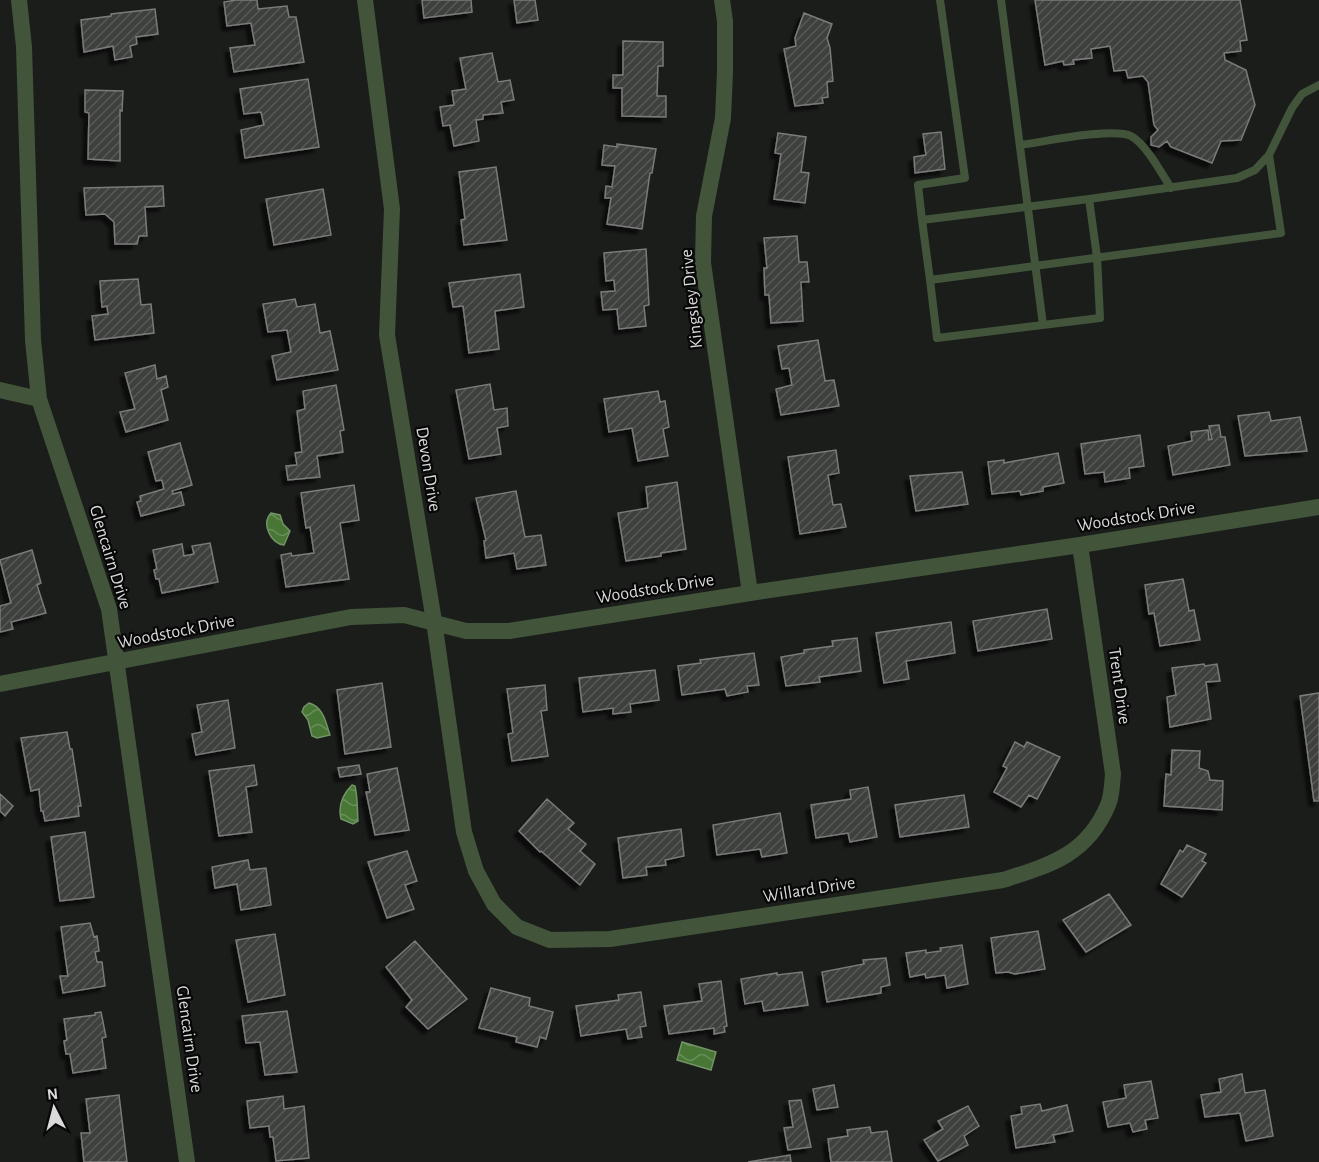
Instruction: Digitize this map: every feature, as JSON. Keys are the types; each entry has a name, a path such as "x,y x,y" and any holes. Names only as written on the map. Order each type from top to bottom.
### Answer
{"street":[{"name":"Glencairn Drive","path":"19,0 24,47 33,340 39,399 109,609 187,1162"},
{"name":"Devon Drive","path":"365,0 392,209 387,335 434,621 464,832 476,871 494,904 517,927"},
{"name":"Kingsley Drive","path":"722,0 725,21 723,118 704,216 703,263 750,593"},
{"path":"0,390 39,399"},
{"name":"Woodstock Drive","path":"0,684 351,617 404,615 466,631 508,632 1319,507"},
{"name":"Trent Drive","path":"1080,545 1113,774 1109,804 1095,829"},
{"name":"Willard Drive","path":"517,927 550,940 610,939 1003,880 1048,866 1076,850 1095,829"}],"lane":[{"path":"940,0 965,178 918,185 937,338 1100,318 1097,258 1089,199"},
{"path":"1001,0 1043,325"},
{"path":"922,220 1237,178 1255,170 1269,155 1297,101 1302,94 1319,85"},
{"path":"1020,145 1115,133 1131,136 1144,148 1171,188"},
{"path":"930,280 1281,233 1269,155"}],"water":[{"path":"271,513 280,515 283,524 290,531 284,545 275,541 269,533 267,522"},
{"path":"309,703 321,712 330,735 317,738 312,736 308,720 302,712"},
{"path":"352,785 355,786 356,791 358,821 353,824 341,819 340,814 342,800"},
{"path":"682,1042 716,1052 711,1070 677,1060"}],"building":[{"path":"257,0 258,9 287,6 289,17 296,17 304,62 234,72 230,48 255,45 251,23 227,26 224,2"},
{"path":"422,0 471,0 472,12 424,18"},
{"path":"514,0 535,0 538,20 517,23"},
{"path":"1035,0 1240,0 1247,40 1240,41 1241,51 1224,53 1225,60 1246,70 1255,105 1241,140 1221,141 1212,163 1171,147 1167,141 1159,147 1151,145 1151,137 1158,130 1154,125 1148,82 1143,76 1128,78 1126,70 1114,71 1110,46 1091,49 1092,58 1073,60 1074,64 1064,65 1063,61 1045,65"},
{"path":"155,9 158,34 136,37 137,44 130,46 132,57 115,60 113,46 84,52 81,20"},
{"path":"804,13 832,24 827,38 833,81 827,82 828,97 822,98 823,103 795,106 784,49 796,46 795,38"},
{"path":"623,41 663,42 663,66 658,66 657,96 666,96 666,117 622,116 622,88 613,88 613,75 623,75"},
{"path":"492,53 498,82 510,80 514,100 501,102 503,113 483,115 483,119 476,120 479,141 454,146 450,125 443,126 440,107 454,105 452,91 466,89 460,58"},
{"path":"308,79 319,147 245,158 241,130 264,125 261,112 244,114 240,89"},
{"path":"85,90 123,91 122,111 120,110 120,161 88,159 89,113 85,112"},
{"path":"941,132 945,169 915,173 914,157 926,155 923,134"},
{"path":"778,133 806,137 801,172 809,173 805,203 774,199 781,154 775,153"},
{"path":"617,144 656,149 642,229 607,224 611,198 605,198 606,186 612,187 615,166 602,165 604,145 617,147"},
{"path":"496,167 507,240 464,245 461,220 465,219 459,172"},
{"path":"163,186 164,206 145,207 147,236 139,236 137,244 115,244 114,222 105,214 86,215 84,188"},
{"path":"323,189 331,235 274,245 266,199"},
{"path":"797,236 799,262 807,262 809,282 801,282 803,321 771,323 769,295 765,295 764,268 767,268 764,238"},
{"path":"646,249 649,305 644,306 646,326 619,329 617,309 603,310 601,292 615,291 614,280 606,281 604,253"},
{"path":"520,274 524,307 495,311 499,349 469,353 463,306 453,307 449,283"},
{"path":"138,279 141,305 151,304 154,333 95,340 92,316 108,314 107,306 102,307 100,281"},
{"path":"295,299 297,307 315,304 320,333 330,331 338,370 277,380 272,356 291,352 287,330 268,332 263,304"},
{"path":"818,340 825,381 834,380 839,406 781,415 776,389 792,385 789,368 782,369 778,346"},
{"path":"155,365 157,379 166,376 168,387 161,390 168,420 126,432 120,412 135,409 125,373"},
{"path":"490,384 494,410 507,408 508,426 497,428 501,454 469,459 456,390"},
{"path":"336,385 344,430 340,431 343,452 317,456 320,477 288,480 286,466 297,465 295,453 302,452 297,411 305,409 303,391"},
{"path":"658,391 660,402 665,401 669,427 663,429 668,456 638,461 632,428 609,432 604,399"},
{"path":"1269,412 1271,421 1300,417 1307,451 1245,456 1238,416"},
{"path":"1219,425 1221,437 1225,437 1230,465 1173,475 1168,446 1192,441 1191,432 1208,430 1209,440 1212,439 1209,426"},
{"path":"1140,435 1144,466 1129,468 1130,478 1105,482 1104,472 1085,474 1081,444"},
{"path":"180,443 192,485 172,491 173,494 181,492 184,505 141,516 137,502 141,501 140,496 164,489 162,480 156,481 148,452"},
{"path":"836,450 839,473 828,475 833,505 841,504 846,527 800,534 788,457"},
{"path":"1058,453 1064,483 1043,487 1043,491 1021,495 1020,491 992,494 988,462 1004,460 1004,463"},
{"path":"962,472 968,504 916,511 910,476"},
{"path":"677,482 686,549 661,553 661,556 626,561 618,513 648,508 646,487"},
{"path":"354,485 359,520 340,523 349,579 286,587 281,555 314,553 310,527 306,528 301,493"},
{"path":"516,491 525,537 541,535 546,565 517,569 514,553 486,558 484,541 486,540 476,498"},
{"path":"210,543 218,582 162,593 154,570 157,569 153,550 182,544 184,556 194,554 192,546"},
{"path":"32,550 41,583 37,585 46,613 11,622 13,629 0,632 0,606 11,603 0,560"},
{"path":"1183,579 1189,611 1194,610 1200,640 1160,646 1154,613 1149,614 1145,585"},
{"path":"1047,609 1052,639 978,651 973,621"},
{"path":"951,622 955,653 906,661 909,679 884,683 876,633"},
{"path":"857,638 861,671 819,677 820,682 786,686 781,657 804,653 804,650 833,646 832,641"},
{"path":"754,653 759,685 747,686 748,692 727,696 725,689 682,695 678,666 701,663 700,660"},
{"path":"1204,664 1205,666 1217,664 1220,681 1206,682 1211,719 1170,727 1167,697 1176,695 1172,668"},
{"path":"655,670 659,700 630,704 631,712 613,714 613,708 583,712 579,678"},
{"path":"382,683 391,747 345,754 337,690"},
{"path":"545,685 547,710 541,711 548,756 512,761 508,734 513,733 507,689"},
{"path":"1319,693 1319,801 1314,801 1300,696"},
{"path":"228,700 235,748 196,755 192,734 202,732 197,705"},
{"path":"67,732 81,806 78,806 79,816 45,821 43,811 41,811 39,789 31,791 21,738"},
{"path":"1015,742 1024,747 1027,742 1060,757 1037,799 1029,795 1021,807 994,792 1007,768 1003,766"},
{"path":"1172,750 1200,751 1199,768 1208,771 1210,780 1223,781 1222,810 1164,806 1166,774 1171,775"},
{"path":"254,765 257,785 246,787 252,832 219,836 209,771"},
{"path":"359,765 361,774 340,777 338,768"},
{"path":"397,768 409,830 375,835 366,792 370,792 367,774"},
{"path":"868,787 877,837 850,842 848,833 816,838 811,805 851,799 850,790"},
{"path":"0,794 13,806 5,816 0,811"},
{"path":"964,795 969,827 900,837 895,805"},
{"path":"547,799 574,823 568,829 586,844 580,851 595,864 580,885 540,852 519,831"},
{"path":"780,813 787,853 762,857 760,849 717,855 713,825"},
{"path":"681,829 684,856 665,860 666,865 646,867 647,875 623,878 618,838"},
{"path":"85,832 94,897 60,901 51,837"},
{"path":"1187,845 1206,854 1202,861 1206,863 1182,897 1161,884 1180,850 1183,852"},
{"path":"407,851 417,881 405,885 414,909 387,918 368,862"},
{"path":"248,860 250,870 266,868 271,905 241,910 237,884 215,888 212,867"},
{"path":"1109,894 1131,925 1086,952 1063,920"},
{"path":"90,923 94,937 97,936 99,951 95,952 97,962 102,962 105,986 63,993 60,976 68,976 61,927"},
{"path":"1038,931 1045,969 1015,974 996,973 991,938"},
{"path":"275,934 285,995 248,1002 236,940"},
{"path":"415,941 467,999 428,1029 406,1007 412,1000 386,967"},
{"path":"962,945 968,984 947,988 945,975 926,978 925,974 910,977 906,953 926,950 926,953 941,951 940,948"},
{"path":"886,958 890,985 881,987 881,993 827,1002 822,972 864,964 863,960"},
{"path":"802,972 808,1005 764,1011 762,1001 745,1004 741,979 777,973 777,975"},
{"path":"721,981 727,1026 724,1027 725,1032 714,1034 714,1028 669,1034 664,1006 702,1001 699,984"},
{"path":"491,988 530,998 529,1006 553,1012 546,1039 540,1037 537,1047 516,1042 517,1037 479,1028"},
{"path":"641,992 646,1026 640,1027 642,1037 628,1039 626,1029 581,1036 576,1006 619,1000 618,995"},
{"path":"287,1011 297,1072 265,1075 260,1042 246,1043 242,1016"},
{"path":"101,1012 106,1037 102,1038 106,1068 73,1073 70,1054 66,1054 64,1019 95,1015"},
{"path":"1242,1074 1245,1093 1265,1090 1273,1136 1246,1141 1240,1113 1205,1117 1201,1095 1221,1092 1219,1079"},
{"path":"1151,1081 1158,1118 1145,1120 1147,1129 1133,1132 1130,1123 1108,1127 1103,1102 1126,1098 1124,1085"},
{"path":"834,1085 838,1107 817,1110 813,1089"},
{"path":"119,1095 127,1162 84,1162 81,1133 90,1133 86,1099"},
{"path":"283,1096 284,1109 304,1106 309,1158 276,1161 269,1126 250,1128 247,1101"},
{"path":"801,1100 811,1147 788,1150 784,1128 793,1127 789,1101"},
{"path":"1040,1104 1042,1111 1067,1105 1073,1131 1053,1135 1055,1142 1016,1148 1011,1116 1022,1114 1021,1107"},
{"path":"968,1106 979,1126 964,1136 968,1145 938,1161 924,1140 943,1129 938,1121"},
{"path":"870,1127 871,1133 887,1131 892,1162 831,1162 828,1139 848,1136 847,1130"},
{"path":"790,1155 791,1162 748,1162"}]}
